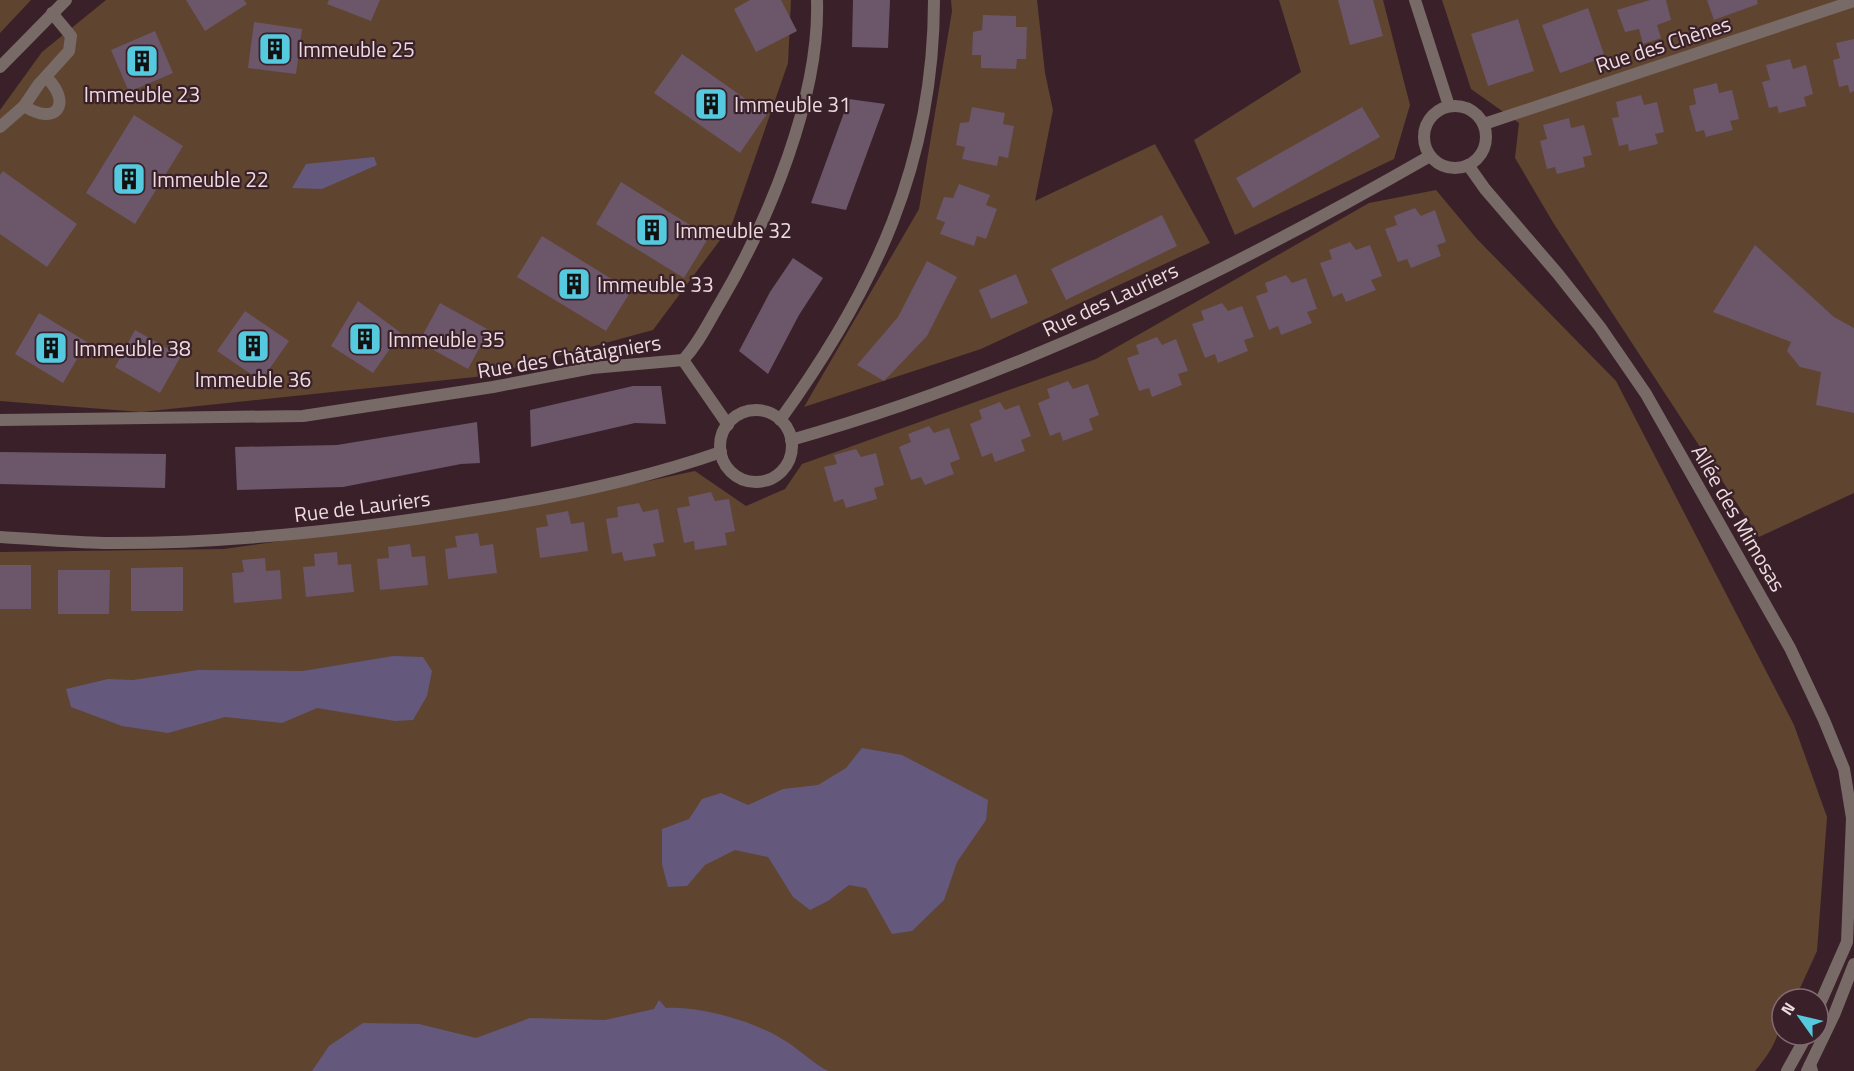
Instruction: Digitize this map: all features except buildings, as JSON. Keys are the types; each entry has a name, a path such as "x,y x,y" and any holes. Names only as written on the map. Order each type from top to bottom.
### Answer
{"street":[{"path":"0,67 66,0"},
{"name":"Rue des Châtaigniers","path":"0,420 303,417 493,387 592,368 683,360 702,336 736,275 759,232 772,198 814,59 817,0"},
{"path":"780,420 806,386 846,323 887,242 899,210 922,118 932,52 934,0"},
{"path":"1415,0 1449,106"},
{"name":"Rue des Chènes","path":"1484,124 1854,1"},
{"path":"0,127 24,106 72,44 67,28 52,13"},
{"path":"24,106 43,116 50,116 55,110 60,97 58,89 47,78"},
{"path":"1449,106 1470,109 1484,124 1485,146 1477,159 1468,165 1449,168 1430,156 1424,146 1425,127 1435,112 1449,106"},
{"name":"Rue des Lauriers","path":"791,440 846,425 1036,356 1320,218 1430,156"},
{"name":"Allée des Mimosas","path":"1468,165 1485,189 1600,327 1646,394 1790,648 1844,769 1853,818 1852,913 1847,942 1826,987"},
{"path":"683,360 728,425"},
{"path":"750,411 766,412 780,420 791,440 791,452 784,468 776,476 759,482 742,479 732,473 721,453 722,438 735,417 750,411"},
{"name":"Rue de Lauriers","path":"0,537 104,543 169,542 339,530 578,491 677,468 721,453"},
{"name":"Allée des Mimosas","path":"1847,942 1854,962"},
{"path":"1810,1069 1854,962 1836,963"},
{"path":"1787,1071 1800,1047"}],"shaded area":[{"path":"0,0 31,0 0,33"},
{"path":"106,0 791,0 788,63 732,224 653,330 484,376 141,412 0,401 0,110 42,52"},
{"path":"951,0 1037,0 1045,73 1053,110 1035,201 1155,144 1210,243 981,349 804,407 919,209 952,11"},
{"path":"1279,0 1383,0 1410,105 1394,159 1235,235 1194,140 1301,72"},
{"path":"1442,0 1854,0 1854,493 1759,537 1554,224 1515,158 1519,123 1471,89"},
{"path":"374,157 377,165 322,189 292,188 306,164"},
{"path":"1436,190 1477,239 1616,381 1794,725 1827,817 1817,951 1800,987 1770,987 1770,1047 1772,1047 1755,1071 0,1071 0,552 224,549 522,508 695,471 746,506 785,489 802,464 1096,359 1369,203"},
{"path":"393,656 423,657 432,671 427,696 413,720 395,721 317,708 282,723 225,717 168,733 122,726 71,707 66,689 108,679 133,680 198,670 303,671"},
{"path":"862,748 902,755 988,800 986,820 957,862 944,900 912,931 892,934 866,888 849,885 828,901 810,910 793,897 768,857 735,850 705,865 687,886 668,887 662,864 662,829 689,819 702,799 721,793 748,805 783,789 818,785 846,768"},
{"path":"659,1000 666,1008 710,1012 757,1026 788,1043 828,1071 312,1071 329,1046 363,1023 419,1024 476,1038 530,1018 605,1020 654,1009"}],"place":[{"name":"Immeuble 25","path":"275,49"},
{"name":"Immeuble 23","path":"142,61"},
{"name":"Immeuble 31","path":"711,104"},
{"name":"Immeuble 22","path":"129,179"},
{"name":"Immeuble 32","path":"652,230"},
{"name":"Immeuble 33","path":"574,284"},
{"name":"Immeuble 35","path":"365,339"},
{"name":"Immeuble 36","path":"253,346"},
{"name":"Immeuble 38","path":"51,348"}]}
